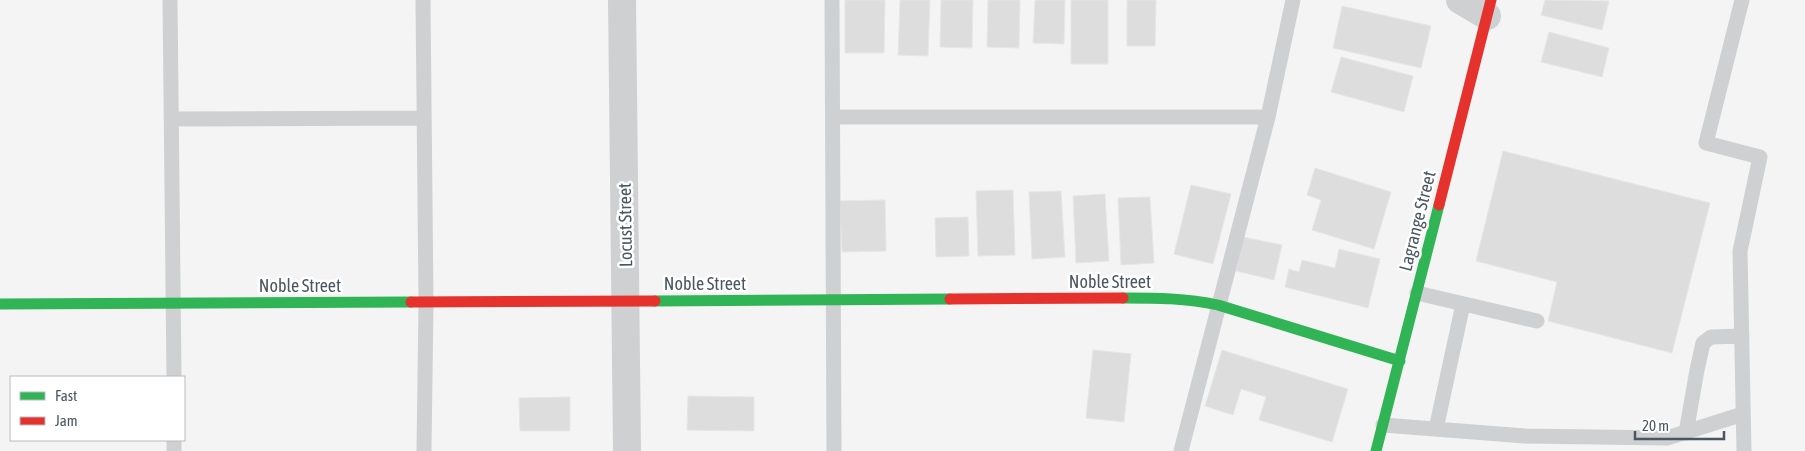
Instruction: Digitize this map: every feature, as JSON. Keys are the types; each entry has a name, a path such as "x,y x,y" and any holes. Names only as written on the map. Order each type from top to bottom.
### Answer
{"street":[{"name":"Locust Street","path":"622,0 627,451"},
{"path":"1460,0 1489,8"},
{"name":"Lagrange Street","path":"1376,451 1489,8"},
{"name":"Noble Street","path":"0,304 1174,298 1218,305 1400,361"}],"lane":[{"path":"170,0 174,376"},
{"path":"423,0 426,302 424,451"},
{"path":"832,0 834,451"},
{"path":"1181,451 1268,117 1294,0"},
{"path":"1742,0 1706,143 1760,157 1740,251 1744,451"},
{"path":"833,117 1268,117"},
{"path":"171,119 424,118"},
{"path":"1417,293 1537,321"},
{"path":"1436,429 1463,304"},
{"path":"1686,433 1696,370 1703,343 1711,337 1742,336"},
{"path":"1383,425 1525,436 1667,438 1743,414"}],"building":[{"path":"845,0 885,0 884,53 845,53"},
{"path":"900,0 930,0 928,56 898,55"},
{"path":"941,0 973,0 972,48 940,47"},
{"path":"988,0 1020,0 1019,48 987,47"},
{"path":"1035,0 1065,0 1064,44 1033,43"},
{"path":"1071,0 1108,0 1108,64 1071,64"},
{"path":"1127,0 1156,0 1155,46 1127,46"},
{"path":"1545,0 1609,1 1602,30 1541,15"},
{"path":"1342,6 1431,26 1421,68 1333,48"},
{"path":"1549,32 1609,48 1602,77 1541,62"},
{"path":"1341,57 1413,76 1404,112 1331,92"},
{"path":"1503,151 1710,203 1672,353 1548,321 1557,282 1476,261"},
{"path":"1315,168 1391,192 1374,249 1312,230 1321,200 1307,195"},
{"path":"1191,185 1231,194 1213,264 1174,254"},
{"path":"1013,190 1015,255 978,256 976,191"},
{"path":"1061,191 1065,257 1032,259 1029,192"},
{"path":"1105,194 1109,261 1076,263 1073,196"},
{"path":"1150,197 1154,263 1121,265 1118,198"},
{"path":"885,200 886,251 842,252 840,201"},
{"path":"968,217 969,256 936,257 935,218"},
{"path":"1243,237 1282,245 1274,280 1236,271"},
{"path":"1339,249 1380,259 1368,308 1285,287 1289,269 1299,272 1302,260 1335,268"},
{"path":"1093,350 1131,354 1124,422 1086,418"},
{"path":"1222,350 1348,389 1332,442 1259,420 1266,397 1241,389 1233,415 1205,406"},
{"path":"688,396 754,397 754,431 687,430"},
{"path":"570,397 570,431 520,431 519,398"}],"traffic: fast":[{"path":"1376,451 1439,205"},
{"path":"1123,298 1159,298 1218,305 1400,361"},
{"path":"655,301 950,299"},
{"path":"0,304 411,302"}],"traffic: jam":[{"path":"1439,205 1491,0"},
{"path":"950,299 1123,298"},
{"path":"411,302 655,301"}]}
